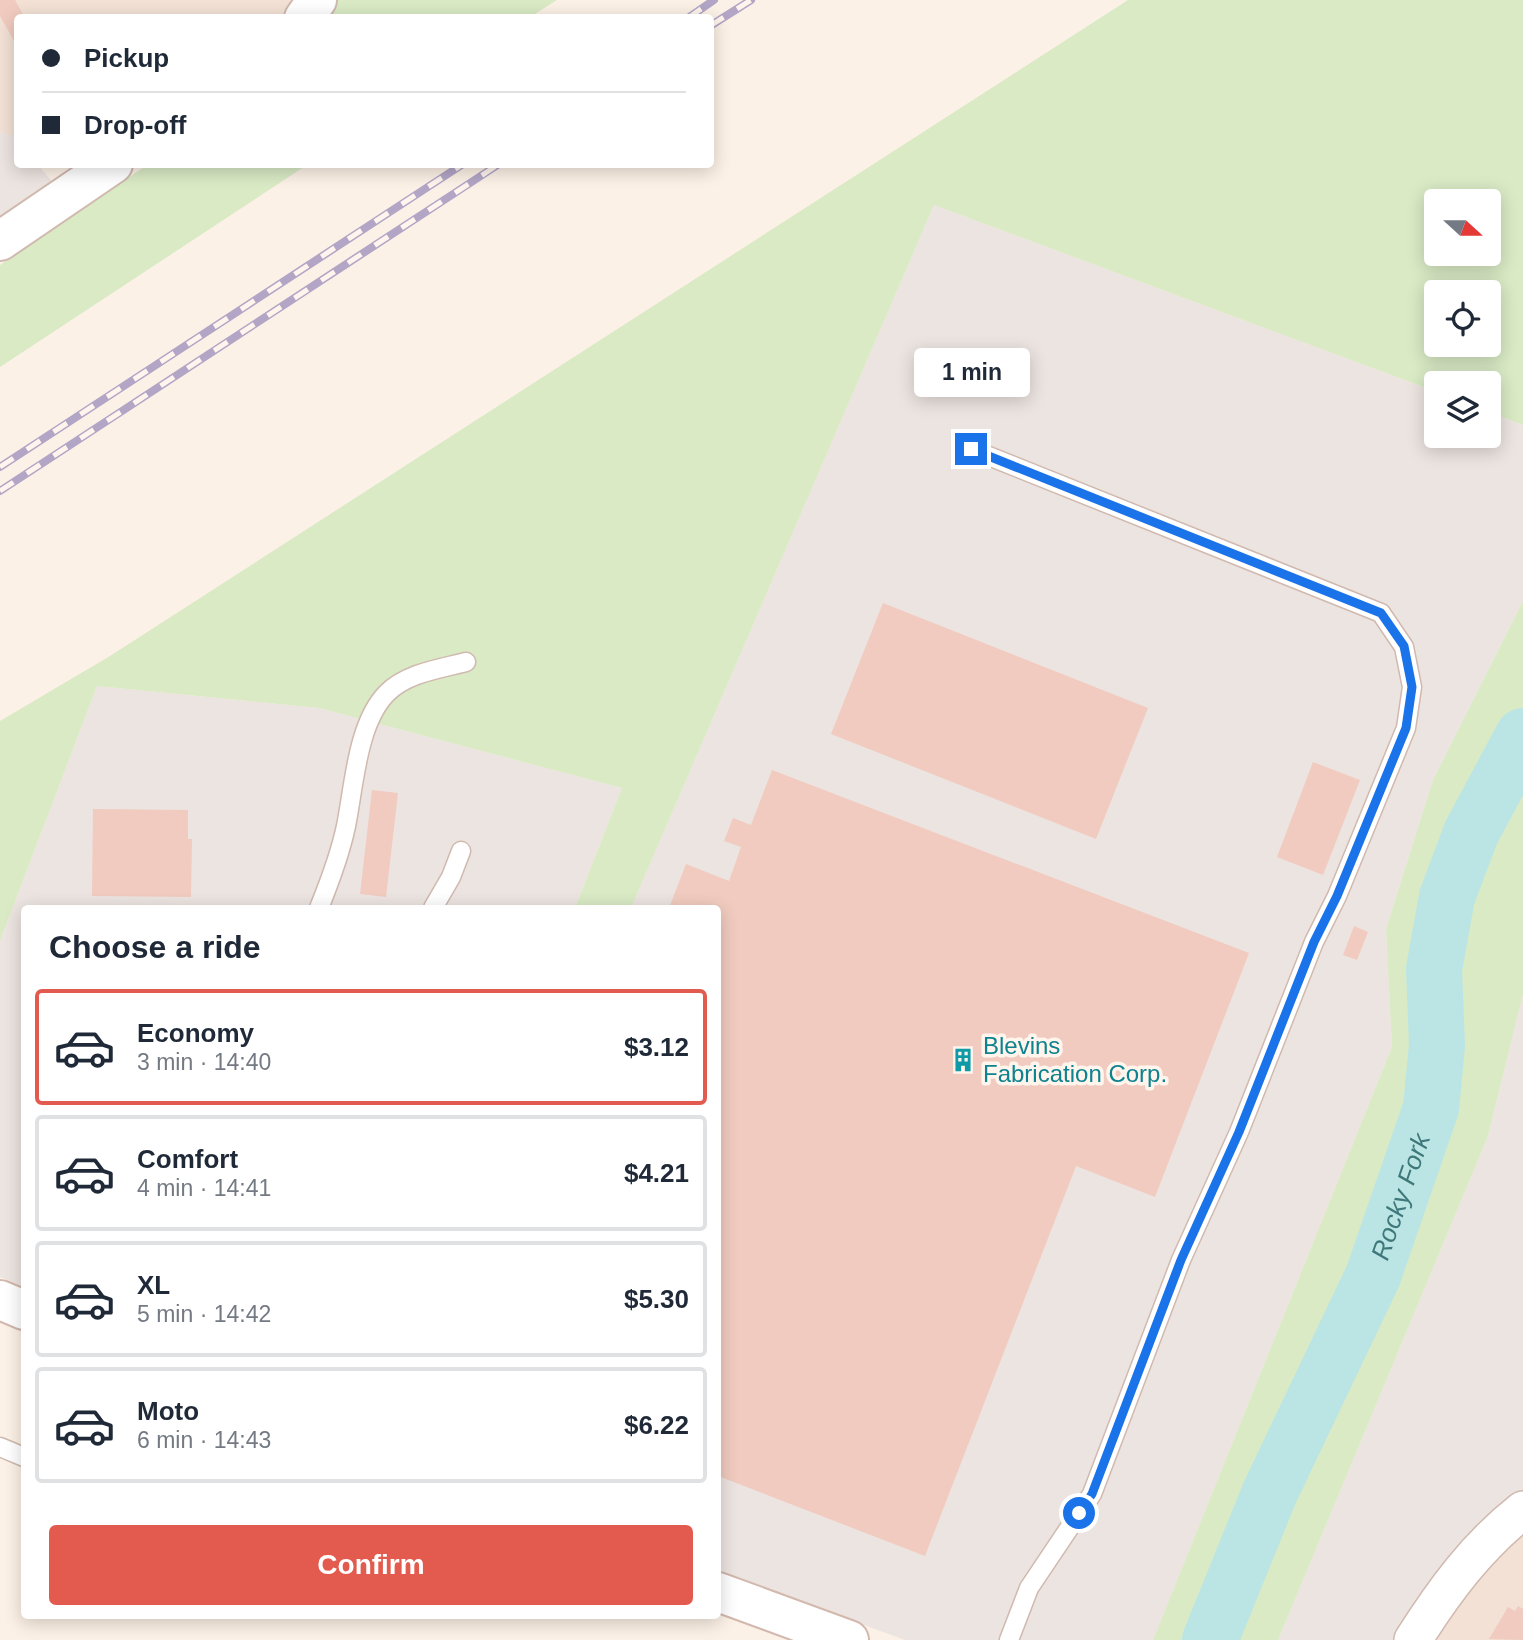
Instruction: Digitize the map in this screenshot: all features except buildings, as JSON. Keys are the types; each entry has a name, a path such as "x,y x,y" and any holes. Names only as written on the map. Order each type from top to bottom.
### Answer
{"main road":[{"path":"0,241 107,168"},
{"path":"0,1300 21,1309"},
{"path":"721,1593 849,1640"}],"street":[{"path":"1413,1640 1440,1599 1487,1540 1523,1510"}],"lane":[{"path":"971,449 1381,613 1404,646 1412,687 1406,728 1337,896 1314,942 1239,1132 1181,1260 1092,1494 1029,1588 1010,1640"},
{"path":"320,905 335,870 355,774 375,710 385,694 401,682 466,662"},
{"path":"435,905 452,877 461,851"},
{"path":"0,1447 21,1456"}],"shaded area":[{"path":"0,0 296,0 285,14 14,14 14,137 0,132"},
{"path":"0,132 14,137 14,168 41,168 56,186 0,223"},
{"path":"934,205 1424,387 1424,448 1501,448 1501,417 1523,425 1523,601 1433,780 1386,929 1392,1047 1153,1640 905,1640 721,1573 721,905 632,905"},
{"path":"97,686 319,708 622,788 576,905 21,905 21,1286 0,1277 0,941"},
{"path":"1523,994 1523,1491 1481,1522 1417,1604 1395,1640 1278,1640 1488,1136"},
{"path":"1523,1491 1523,1640 1395,1640 1417,1604 1481,1522"}],"green space":[{"path":"336,0 557,0 535,14 326,14"},
{"path":"1128,0 1523,0 1523,425 1501,417 1501,371 1424,371 1424,387 934,205 632,905 576,905 622,788 319,708 97,686 0,941 0,721 110,656"},
{"path":"143,168 302,168 0,367 0,265"},
{"path":"1523,601 1523,994 1488,1136 1278,1640 1153,1640 1392,1047 1386,929 1433,780"}],"waterway":[{"name":"Rocky Fork","path":"1210,1640 1270,1492 1373,1276 1431,1108 1437,1045 1434,969 1447,897 1471,833 1523,736"}],"railway":[{"path":"694,14 714,0"},
{"path":"714,23 751,0"},
{"path":"0,467 457,168"},
{"path":"0,491 493,168"}],"place":[{"name":"Blevins Fabrication Corp.","path":"963,1060"}],"route":[{"path":"971,449 1381,613 1404,646 1412,687 1406,728 1337,896 1314,942 1239,1132 1181,1260 1092,1494 1079,1513"}]}
